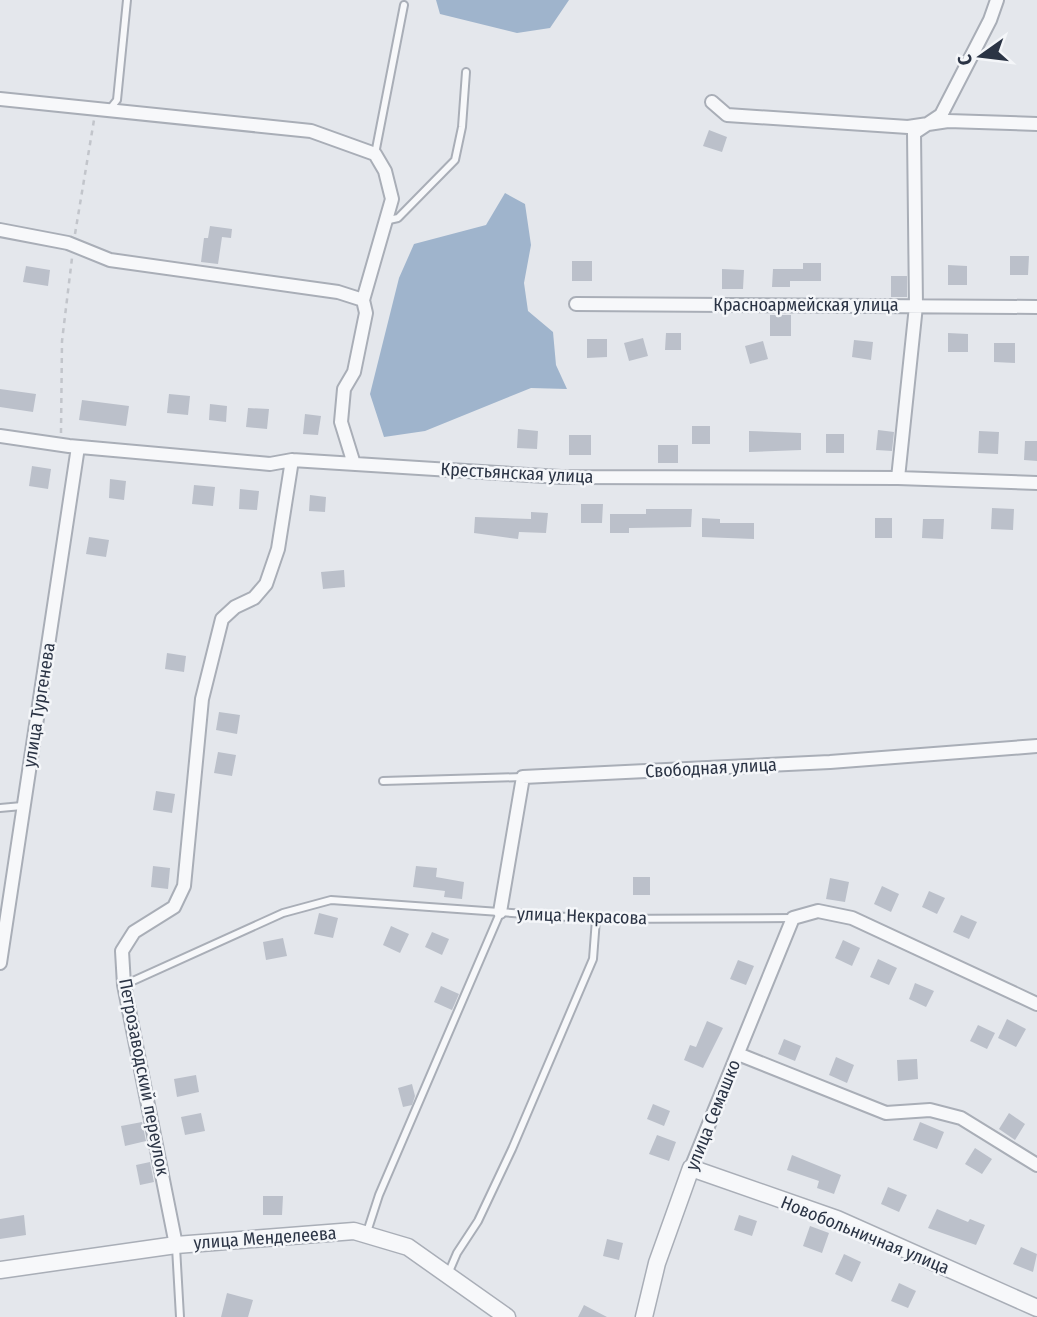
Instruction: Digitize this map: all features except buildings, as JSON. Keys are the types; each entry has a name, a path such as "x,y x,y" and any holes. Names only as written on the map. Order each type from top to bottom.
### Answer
{"street":[{"path":"898,478 916,306 914,133 942,115 990,20 997,0"},
{"path":"0,99 311,131 375,154 385,171 392,199 389,220 363,300 366,313 354,372 344,389 341,422 354,464"},
{"path":"712,102 727,115 908,127 948,121 1037,124"},
{"path":"0,230 73,245 110,260 338,292 363,300"},
{"name":"Красноармейская улица","path":"576,304 1037,307"},
{"name":"Крестьянская улица","path":"0,436 78,447 270,464 292,460 561,477 898,478 1037,482"},
{"name":"улица Тургенева","path":"0,963 78,447"},
{"name":"Петрозаводский переулок","path":"176,1245 124,985 122,951 134,932 174,907 184,886 202,699 222,619 235,607 254,598 266,584 278,549 292,460"},
{"name":"Свободная улица","path":"523,776 830,762 1037,746"},
{"path":"500,912 523,776"},
{"name":"улица Некрасова","path":"793,918 818,911 852,918 1037,1004"},
{"name":"улица Семашко","path":"644,1317 657,1263 691,1168 793,918"},
{"path":"737,1054 886,1113 930,1110 961,1118 1037,1165"},
{"name":"Новобольничная улица","path":"691,1168 837,1219 1037,1308"},
{"name":"улица Менделеева","path":"0,1270 176,1245 354,1231 408,1247 507,1317"}],"lane":[{"path":"102,111 117,100 127,0"},
{"path":"375,154 404,5"},
{"path":"389,220 398,219 455,160 462,127 466,72"},
{"path":"383,781 523,776"},
{"path":"0,808 22,806"},
{"name":"улица Некрасова","path":"124,985 284,913 331,900 596,919 793,918"},
{"path":"366,1234 379,1195 500,912"},
{"path":"448,1274 457,1253 478,1221 512,1149 593,959 596,919"},
{"path":"176,1245 180,1317"}],"path":[{"path":"61,445 62,341 73,245 102,111"}],"water":[{"path":"436,0 569,0 550,28 517,33 440,14"},
{"path":"505,193 525,204 531,245 524,283 528,311 553,332 556,365 567,389 531,388 425,431 384,437 370,394 399,278 414,244 486,225"}]}
